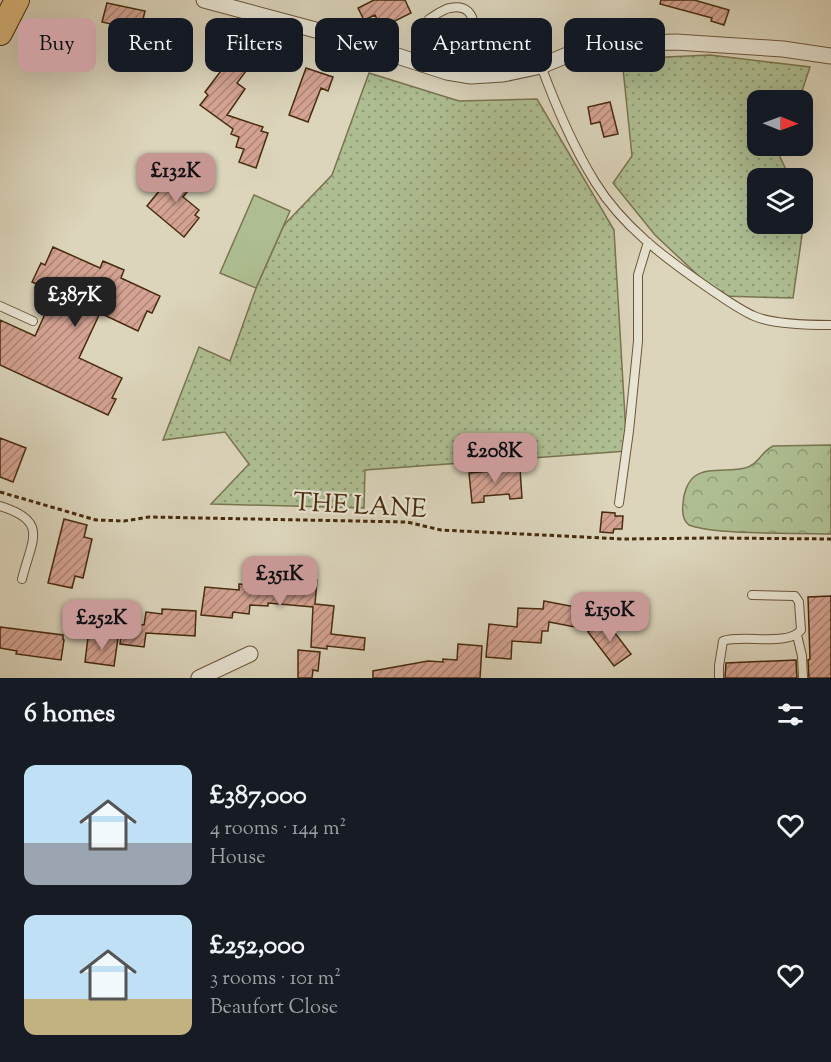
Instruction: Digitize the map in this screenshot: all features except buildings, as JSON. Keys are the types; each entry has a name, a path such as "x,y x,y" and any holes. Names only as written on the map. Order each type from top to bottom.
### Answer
{"main road":[{"path":"0,33 17,0"}],"street":[{"path":"204,0 323,32 447,72 471,76 512,72"},
{"path":"552,61 591,45 665,42 783,49 831,56"},
{"path":"199,678 250,654"}],"lane":[{"path":"431,18 448,8 457,7 468,12 473,18"},
{"path":"471,76 472,72"},
{"path":"543,72 564,127 596,183 620,216 667,259 720,296 755,316 804,325 831,325"},
{"path":"619,503 638,341 638,275 648,242"},
{"path":"0,306 33,321"},
{"path":"0,506 19,512 31,524 34,532 22,579"},
{"path":"719,678 718,666 723,641 737,638 786,638 797,635 801,630 799,602 795,596 752,595"},
{"path":"797,635 802,656 803,678"}],"path":[{"name":"THE LANE","path":"0,492 96,520 124,521 149,517 407,522 441,530 623,539 831,539"}],"green space":[{"path":"710,55 810,67 802,90 747,90 747,156 780,156 785,168 747,168 747,234 802,234 793,298 720,296 655,235 613,183 632,156 623,72 665,72 665,57"},
{"path":"369,73 459,101 537,99 614,230 627,451 365,470 364,508 211,504 249,464 225,432 163,440 199,347 230,361 256,288 284,225 332,175"},
{"path":"254,195 290,211 256,288 220,273"},
{"path":"831,445 831,534 721,531 689,525 685,521 683,500 685,493 692,479 700,473 749,466 773,446"}]}
